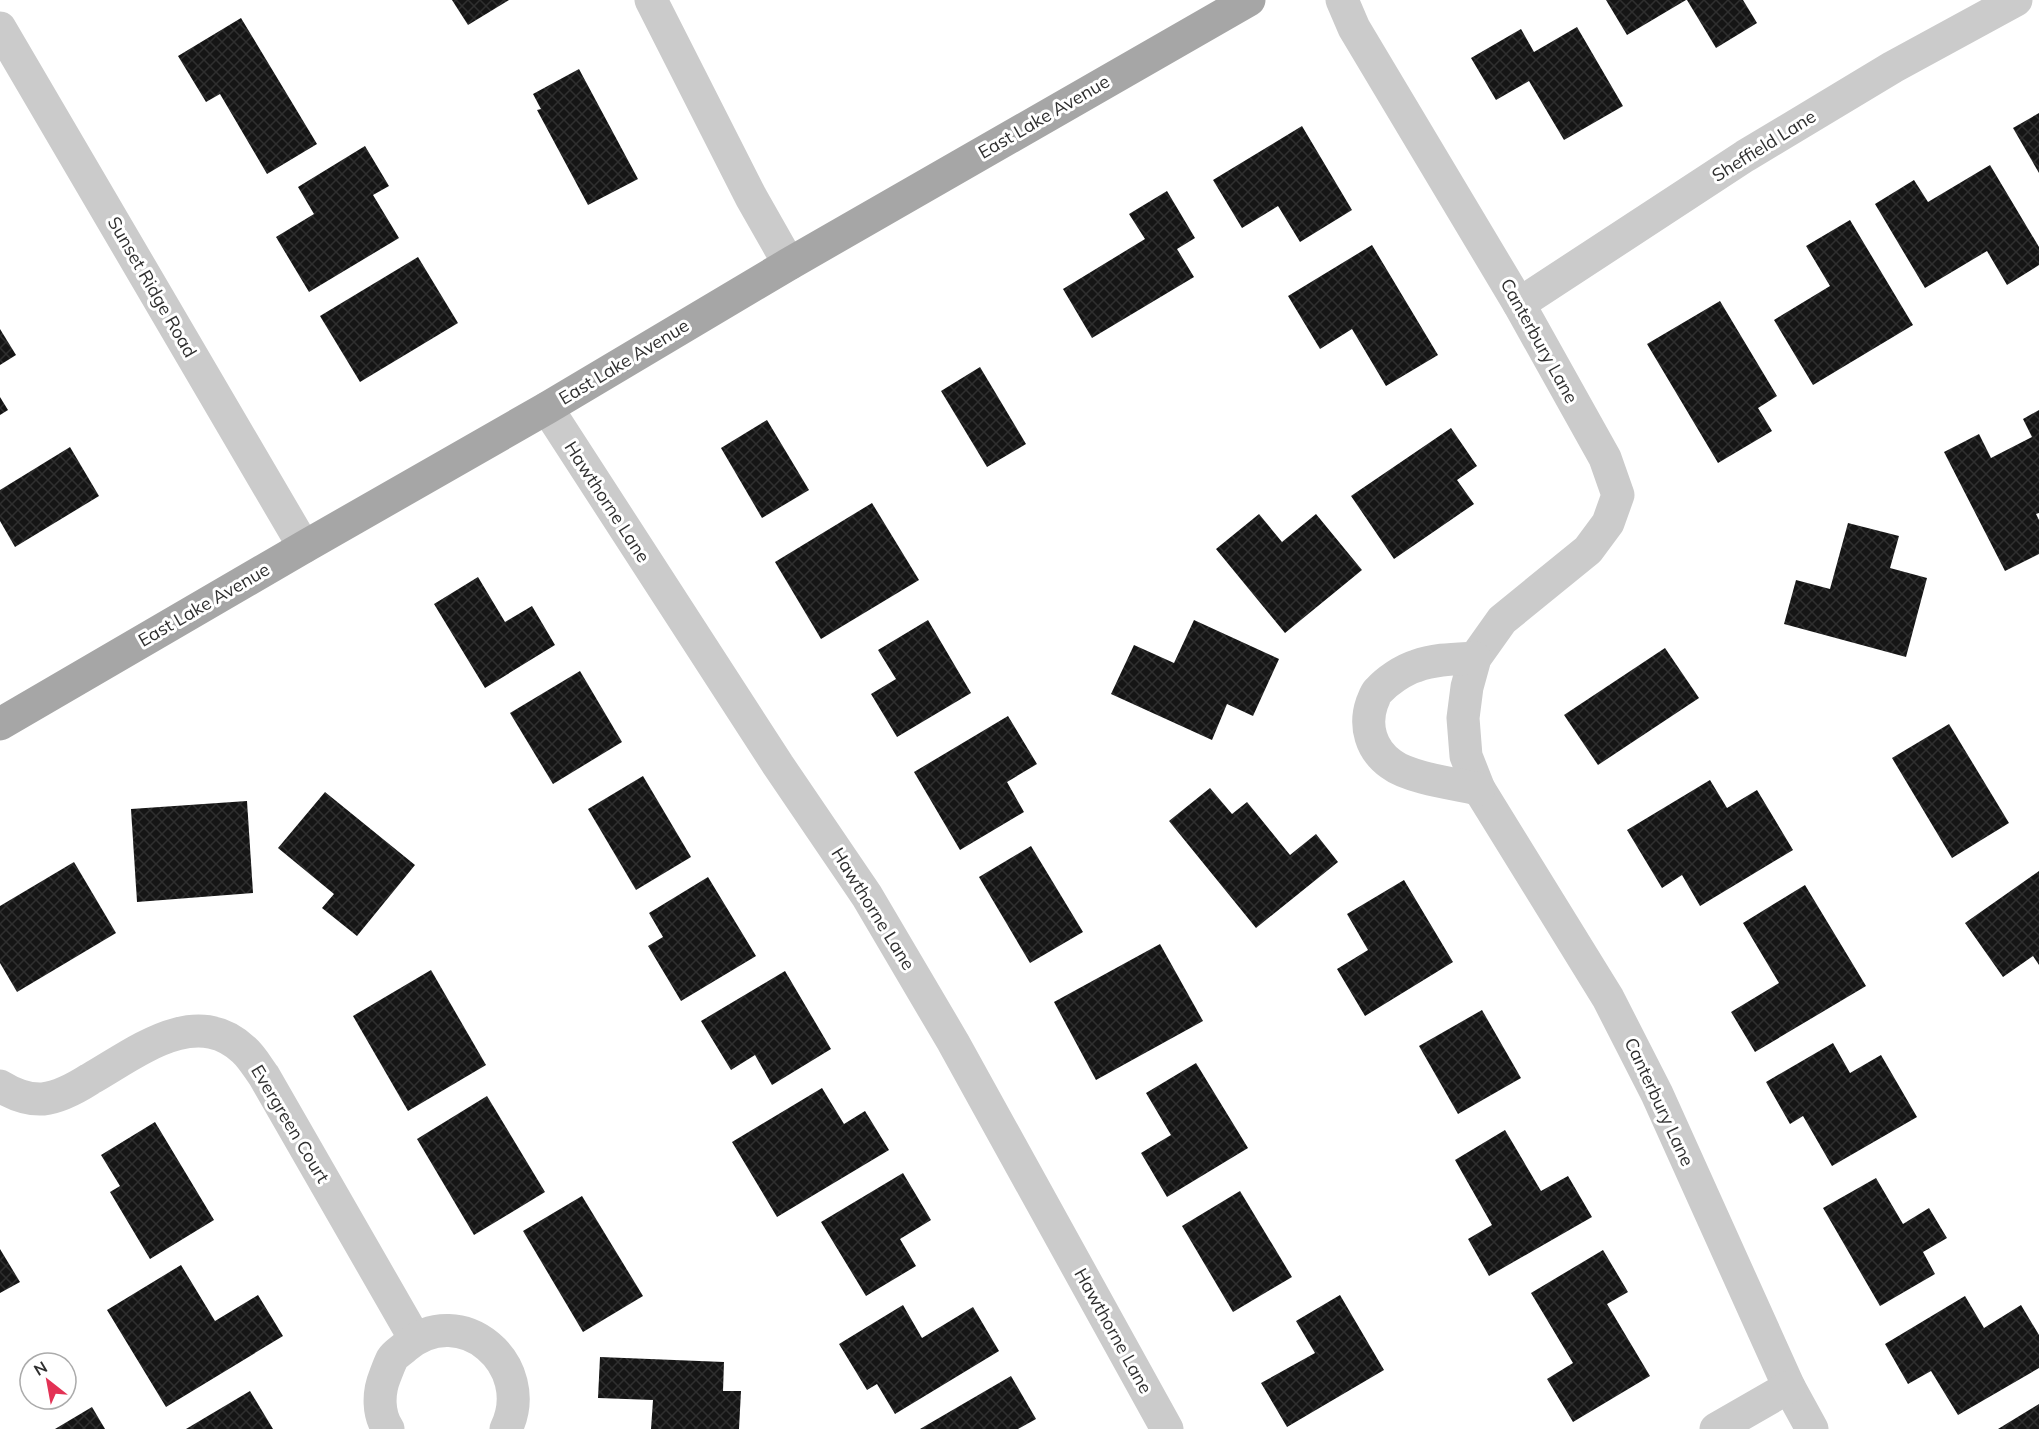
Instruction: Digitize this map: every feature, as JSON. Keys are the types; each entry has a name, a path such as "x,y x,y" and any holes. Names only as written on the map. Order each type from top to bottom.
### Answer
{"main road":[{"name":"East Lake Avenue","path":"0,724 547,408 789,264 1249,0"}],"street":[{"path":"651,0 751,197 789,264"},
{"name":"Canterbury Lane","path":"1342,0 1354,28 1519,304 1605,458 1618,495 1608,523 1588,550 1502,620 1475,658 1467,687 1463,718 1466,756 1479,789 1608,998 1657,1094 1789,1387 1812,1429"},
{"name":"Sheffield Lane","path":"1519,304 1745,156 1893,67 2016,0"},
{"name":"Sunset Ridge Road","path":"0,28 304,547"},
{"name":"Hawthorne Lane","path":"547,408 778,765 867,896 953,1042 1167,1429"},
{"path":"1475,658 1416,666 1392,680 1377,692 1370,709 1368,728 1374,746 1391,765 1429,778 1479,789"},
{"name":"Evergreen Court","path":"0,1086 17,1096 43,1099 70,1091 163,1038 195,1030 220,1034 245,1050 264,1076 415,1339"},
{"path":"388,1429 380,1406 380,1387 393,1357 415,1339 436,1331 457,1331 477,1338 493,1348 510,1372 515,1400 506,1429"},
{"path":"1716,1429 1789,1387"}],"building":[{"path":"452,0 509,0 468,25"},
{"path":"1606,0 1686,0 1627,35"},
{"path":"1687,0 1743,0 1757,23 1716,48"},
{"path":"241,18 317,144 267,174 220,94 206,102 178,56"},
{"path":"1577,27 1623,106 1564,140 1529,81 1496,100 1471,58 1521,29 1534,52"},
{"path":"579,69 638,179 588,205 537,110 541,109 533,94"},
{"path":"2039,113 2039,173 2013,128"},
{"path":"1302,126 1352,210 1300,242 1278,206 1242,228 1213,180"},
{"path":"365,146 389,186 373,195 399,238 309,292 276,237 314,214 298,187"},
{"path":"1990,165 2039,247 2039,265 2007,285 1987,251 1925,288 1875,204 1914,180 1928,202"},
{"path":"1167,191 1195,238 1177,249 1194,277 1092,338 1063,289 1145,239 1129,214"},
{"path":"1850,220 1913,325 1813,385 1774,320 1830,286 1806,246"},
{"path":"1372,245 1438,355 1386,386 1352,329 1320,349 1288,296"},
{"path":"418,257 458,323 360,382 320,316"},
{"path":"1720,301 1777,396 1758,408 1772,431 1718,463 1647,344"},
{"path":"0,329 16,355 0,365"},
{"path":"980,367 1026,444 987,467 941,391"},
{"path":"0,397 8,410 0,415"},
{"path":"2039,410 2039,513 2036,514 2039,520 2039,554 2005,571 1944,452 1979,434 1991,458 2032,437 2023,419"},
{"path":"767,420 809,490 762,518 721,448"},
{"path":"1451,428 1477,466 1457,480 1474,504 1394,559 1351,496"},
{"path":"70,447 99,496 15,547 0,521 0,490"},
{"path":"872,503 919,580 821,639 775,562"},
{"path":"1259,514 1282,542 1316,514 1362,570 1285,633 1216,549"},
{"path":"1848,523 1899,536 1890,568 1927,578 1906,657 1784,624 1796,580 1830,589"},
{"path":"478,577 505,622 532,606 555,645 485,688 434,604"},
{"path":"928,620 971,693 897,737 871,694 896,679 878,650"},
{"path":"1194,620 1279,659 1253,716 1227,704 1212,740 1111,694 1134,645 1174,663"},
{"path":"1665,648 1699,698 1598,765 1564,715"},
{"path":"580,671 622,742 553,784 510,713"},
{"path":"1008,716 1037,764 1007,782 1024,812 960,850 914,772"},
{"path":"1949,724 2009,823 1952,858 1892,758"},
{"path":"643,776 691,857 636,890 588,809"},
{"path":"1710,780 1727,808 1757,790 1793,850 1700,906 1682,875 1662,888 1627,830"},
{"path":"1210,788 1232,814 1247,802 1290,855 1316,834 1338,862 1256,928 1169,821"},
{"path":"325,792 415,865 357,936 322,908 334,894 278,848"},
{"path":"247,801 253,893 137,902 131,809"},
{"path":"1031,846 1083,932 1030,963 979,877"},
{"path":"74,862 116,933 17,992 0,963 0,906"},
{"path":"2039,871 2039,965 2033,956 2003,977 1965,923"},
{"path":"708,877 756,956 681,1001 648,946 663,937 649,913"},
{"path":"1404,880 1453,962 1365,1016 1337,969 1368,950 1347,914"},
{"path":"1805,885 1866,986 1755,1052 1731,1012 1779,983 1743,923"},
{"path":"1160,944 1203,1021 1096,1080 1054,1002"},
{"path":"431,970 486,1065 408,1111 353,1016"},
{"path":"785,971 831,1049 772,1085 755,1055 731,1070 701,1021"},
{"path":"1482,1010 1521,1078 1458,1114 1419,1046"},
{"path":"1833,1043 1850,1073 1881,1055 1917,1117 1832,1166 1803,1116 1790,1124 1766,1082"},
{"path":"1196,1063 1248,1148 1167,1197 1141,1153 1171,1135 1146,1093"},
{"path":"822,1088 844,1124 865,1111 889,1150 777,1217 732,1142"},
{"path":"487,1096 545,1192 474,1235 417,1139"},
{"path":"155,1122 214,1220 150,1259 110,1192 120,1186 101,1155"},
{"path":"1505,1130 1541,1191 1568,1176 1592,1217 1489,1276 1468,1239 1492,1225 1455,1160"},
{"path":"903,1173 931,1220 900,1239 916,1266 866,1296 821,1222"},
{"path":"1876,1178 1903,1224 1929,1208 1947,1238 1923,1252 1935,1274 1880,1306 1823,1208"},
{"path":"1240,1191 1292,1277 1233,1312 1182,1226"},
{"path":"582,1196 643,1296 583,1332 523,1231"},
{"path":"0,1249 20,1282 0,1293"},
{"path":"1603,1250 1628,1292 1607,1304 1650,1376 1573,1422 1547,1379 1573,1363 1531,1293"},
{"path":"181,1265 215,1321 258,1295 283,1336 166,1407 107,1310"},
{"path":"1340,1295 1384,1370 1287,1427 1261,1383 1315,1353 1296,1321"},
{"path":"1965,1296 1984,1328 2021,1305 2039,1335 2039,1368 1958,1415 1931,1371 1908,1384 1885,1344"},
{"path":"903,1305 922,1338 973,1307 999,1351 895,1414 877,1384 867,1390 839,1344"},
{"path":"600,1357 724,1362 723,1391 741,1391 739,1429 651,1429 653,1400 598,1398"},
{"path":"1011,1376 1036,1419 1018,1429 920,1429"},
{"path":"250,1391 273,1429 186,1429"},
{"path":"2039,1404 2039,1429 1998,1429"},
{"path":"92,1407 105,1429 55,1429"}]}
